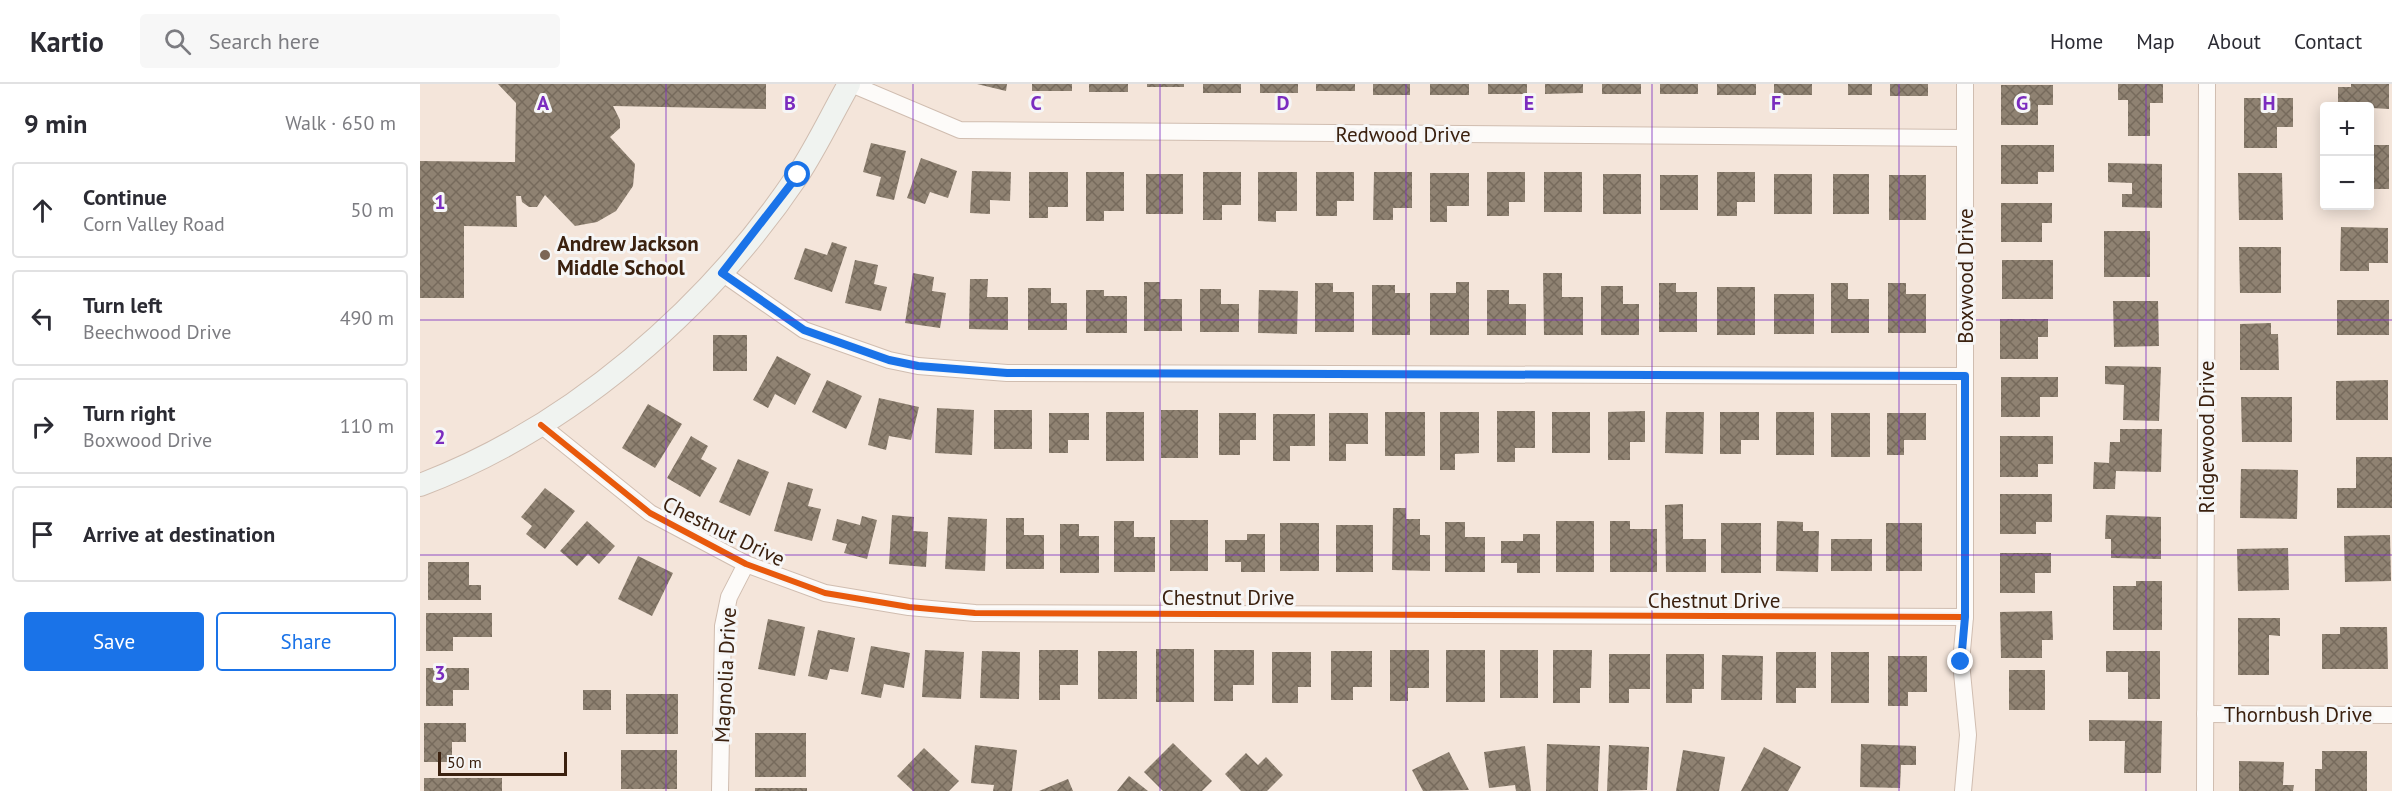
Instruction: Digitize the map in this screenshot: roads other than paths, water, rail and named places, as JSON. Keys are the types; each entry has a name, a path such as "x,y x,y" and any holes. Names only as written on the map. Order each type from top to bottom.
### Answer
{"main road":[{"path":"420,485 447,474 540,425 649,346 722,273 798,175 850,84"}],"street":[{"name":"Redwood Drive","path":"850,84 960,130 1965,138"},
{"name":"Boxwood Drive","path":"1963,791 1968,735 1961,662 1965,617 1965,84"},
{"name":"Ridgewood Drive","path":"2205,791 2207,84"},
{"path":"722,273 804,330 889,360 918,366 1007,373 1965,376"},
{"name":"Chestnut Drive","path":"540,425 650,513 746,564 825,593 909,607 975,613 1965,617"},
{"name":"Magnolia Drive","path":"720,791 723,626 729,597 746,564"},
{"name":"Thornbush Drive","path":"2205,714 2392,715"}],"place":[{"name":"Andrew Jackson Middle School","path":"545,255"}]}
